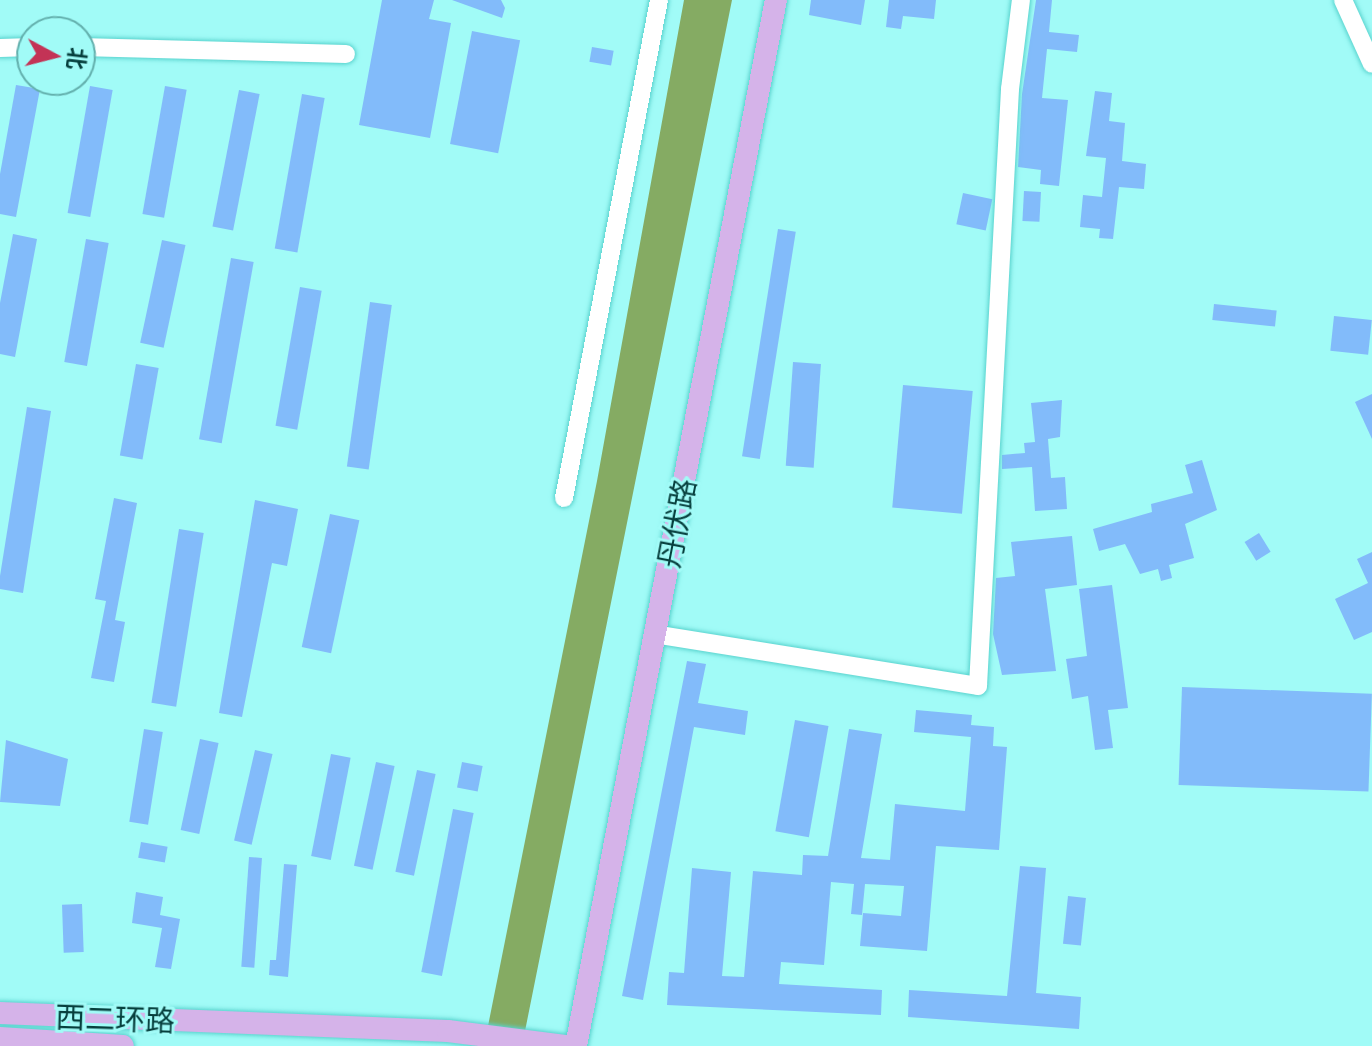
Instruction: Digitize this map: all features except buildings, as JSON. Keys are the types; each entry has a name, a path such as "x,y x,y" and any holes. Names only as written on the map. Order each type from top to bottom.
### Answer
{"main road":[{"name":"丹伏路","path":"576,1046 776,0"},
{"name":"西二环路","path":"0,1013 448,1031 565,1046"},
{"name":"西二环路","path":"0,1038 123,1046"}],"street":[{"path":"564,498 659,0"},
{"path":"654,634 978,686 1010,89 1021,0"},
{"path":"1343,0 1372,64"},
{"path":"96,47 346,54"}],"shaded area":[{"path":"684,0 732,0 522,1046 484,1046 597,481"}]}
